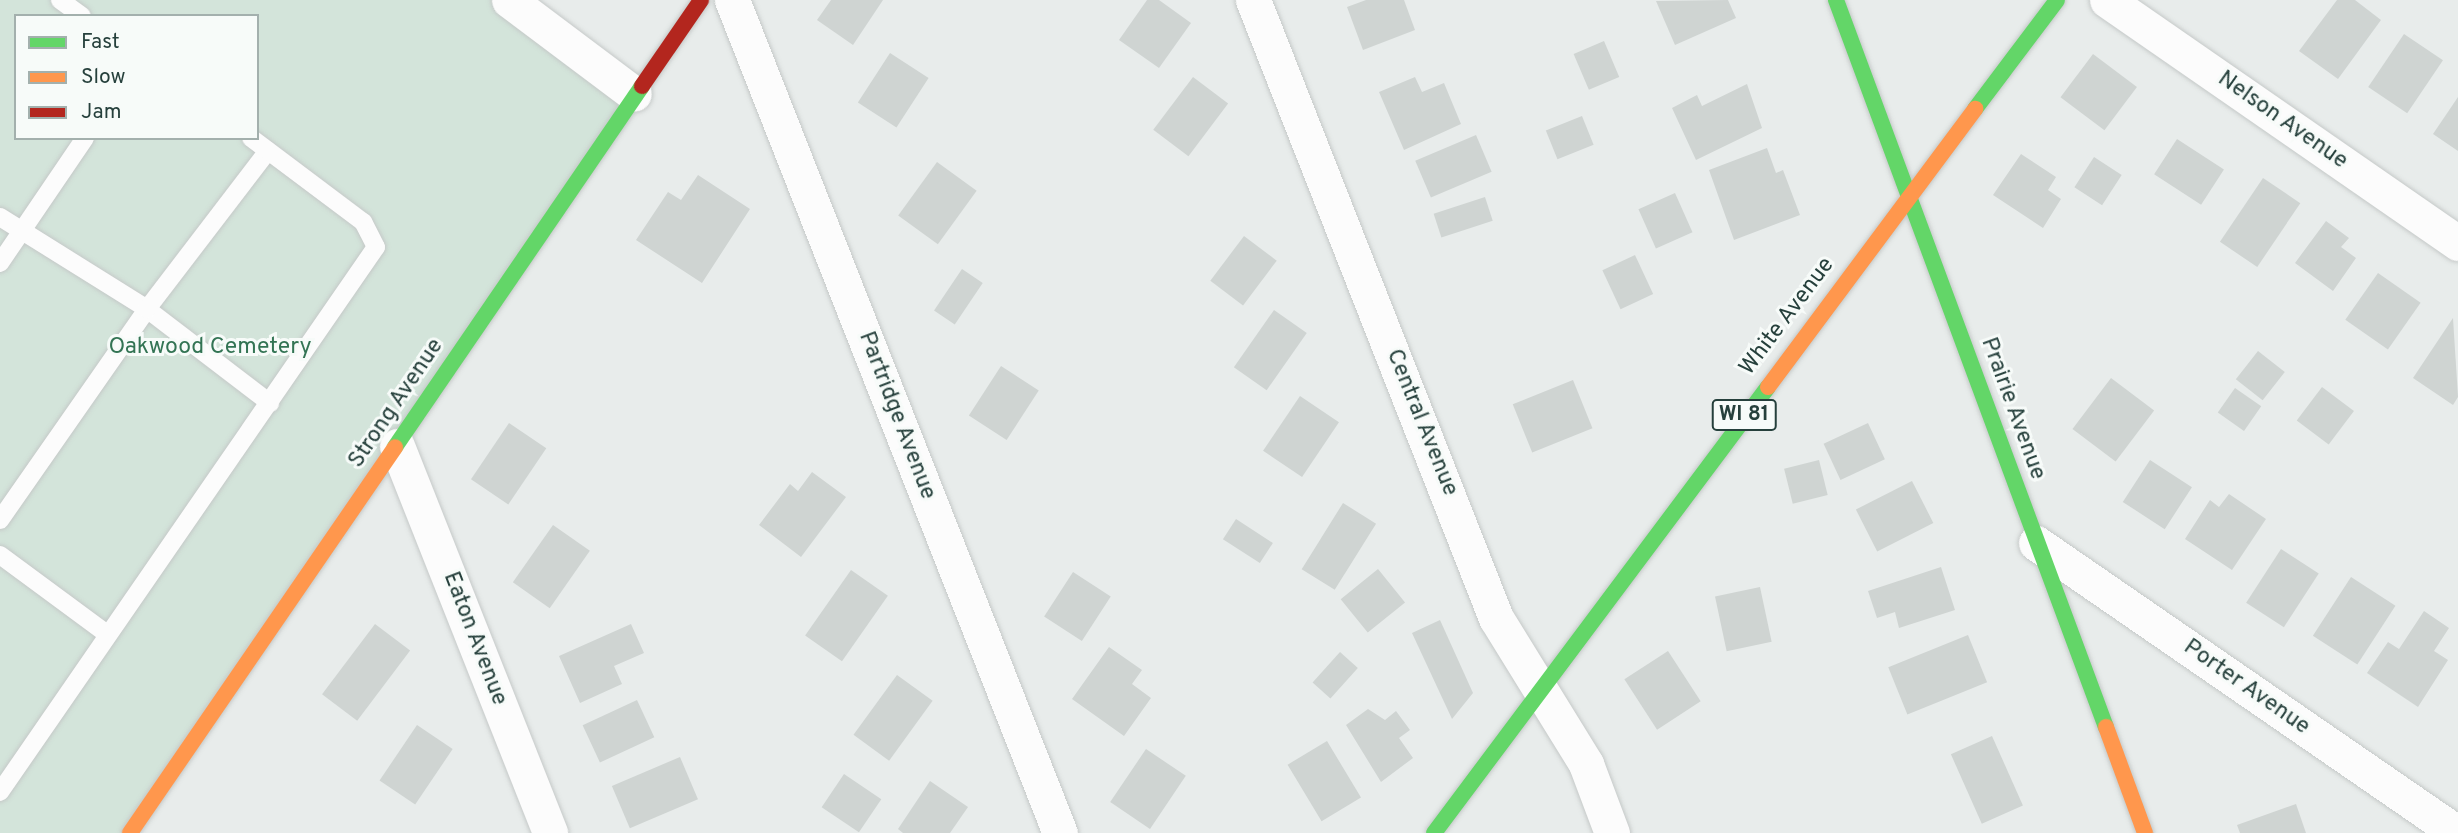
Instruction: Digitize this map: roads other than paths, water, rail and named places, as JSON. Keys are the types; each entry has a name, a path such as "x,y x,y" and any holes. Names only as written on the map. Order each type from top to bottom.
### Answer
{"main road":[{"name":"Strong Avenue","path":"130,833 397,446 634,94 701,0"},
{"name":"Prairie Avenue","path":"1836,0 1910,191 2036,544 2145,833"},
{"name":"White Avenue","path":"1434,833 1910,191 2057,0"}],"street":[{"path":"509,0 634,94"},
{"name":"Partridge Avenue","path":"732,0 1060,833"},
{"name":"Central Avenue","path":"1254,0 1496,618 1537,694 1586,764 1612,833"},
{"name":"Nelson Avenue","path":"2107,0 2458,243"},
{"name":"Eaton Avenue","path":"397,446 550,833"},
{"name":"Porter Avenue","path":"2036,544 2457,833"}],"lane":[{"path":"60,0 79,14"},
{"path":"0,263 84,140"},
{"path":"0,792 376,247 363,222 254,140"},
{"path":"0,520 147,309 268,151"},
{"path":"0,217 147,309 270,403"},
{"path":"0,555 107,634"}],"park label":[{"name":"Oakwood Cemetery","path":"210,348"}]}
